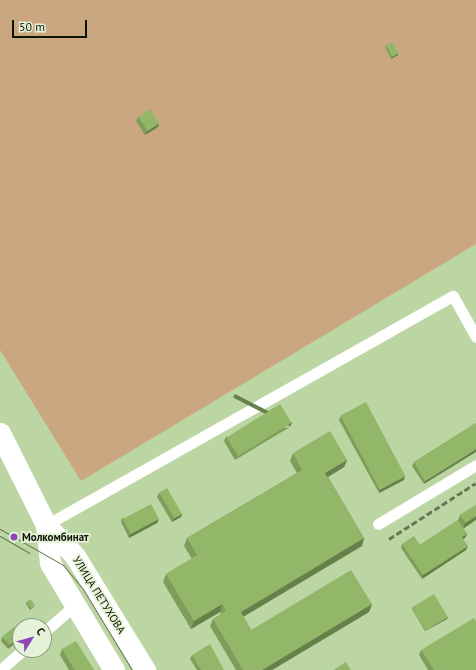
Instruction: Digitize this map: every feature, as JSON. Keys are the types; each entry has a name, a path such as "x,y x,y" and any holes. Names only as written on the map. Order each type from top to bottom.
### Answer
{"highway":[{"name":"УЛИЦА ПЕТУХОВА","path":"0,433 46,525 69,547 145,670"},
{"name":"УЛИЦА ПЕТУХОВА","path":"46,525 50,563 114,670"}],"street":[{"path":"46,525 454,296 476,337"},
{"path":"378,524 476,465"},
{"path":"52,625 75,605"},
{"path":"0,670 14,658"}],"shaded area":[{"path":"0,0 476,0 476,244 81,481 0,350"}],"building":[{"path":"392,42 398,53 392,57 386,45"},
{"path":"150,109 159,123 148,131 138,117"},
{"path":"366,402 405,476 380,490 340,416"},
{"path":"280,404 292,423 238,456 227,437"},
{"path":"476,423 476,449 425,481 414,462"},
{"path":"330,431 347,460 325,473 364,538 241,612 251,630 351,570 372,604 262,670 243,670 213,619 226,611 222,604 194,621 166,574 197,555 187,538 302,470 293,453"},
{"path":"167,488 182,514 174,518 159,492"},
{"path":"151,504 159,519 131,534 123,519"},
{"path":"476,505 476,516 465,523 460,515"},
{"path":"458,520 467,534 462,537 468,546 423,575 402,544 414,536 420,545"},
{"path":"434,594 448,617 426,631 412,607"},
{"path":"30,599 35,605 31,608 26,602"},
{"path":"474,618 476,621 476,670 434,670 421,650"},
{"path":"12,629 12,643 10,645 2,637"},
{"path":"76,641 94,670 75,670 62,649"},
{"path":"210,644 224,670 201,670 192,655"},
{"path":"346,662 351,670 333,670"}],"tram line":[{"path":"0,529 63,565 83,589 132,670"},
{"path":"0,536 30,553"}],"railway":[{"path":"389,539 476,483"}],"place":[{"name":"Молкомбинат","path":"14,537"}]}
